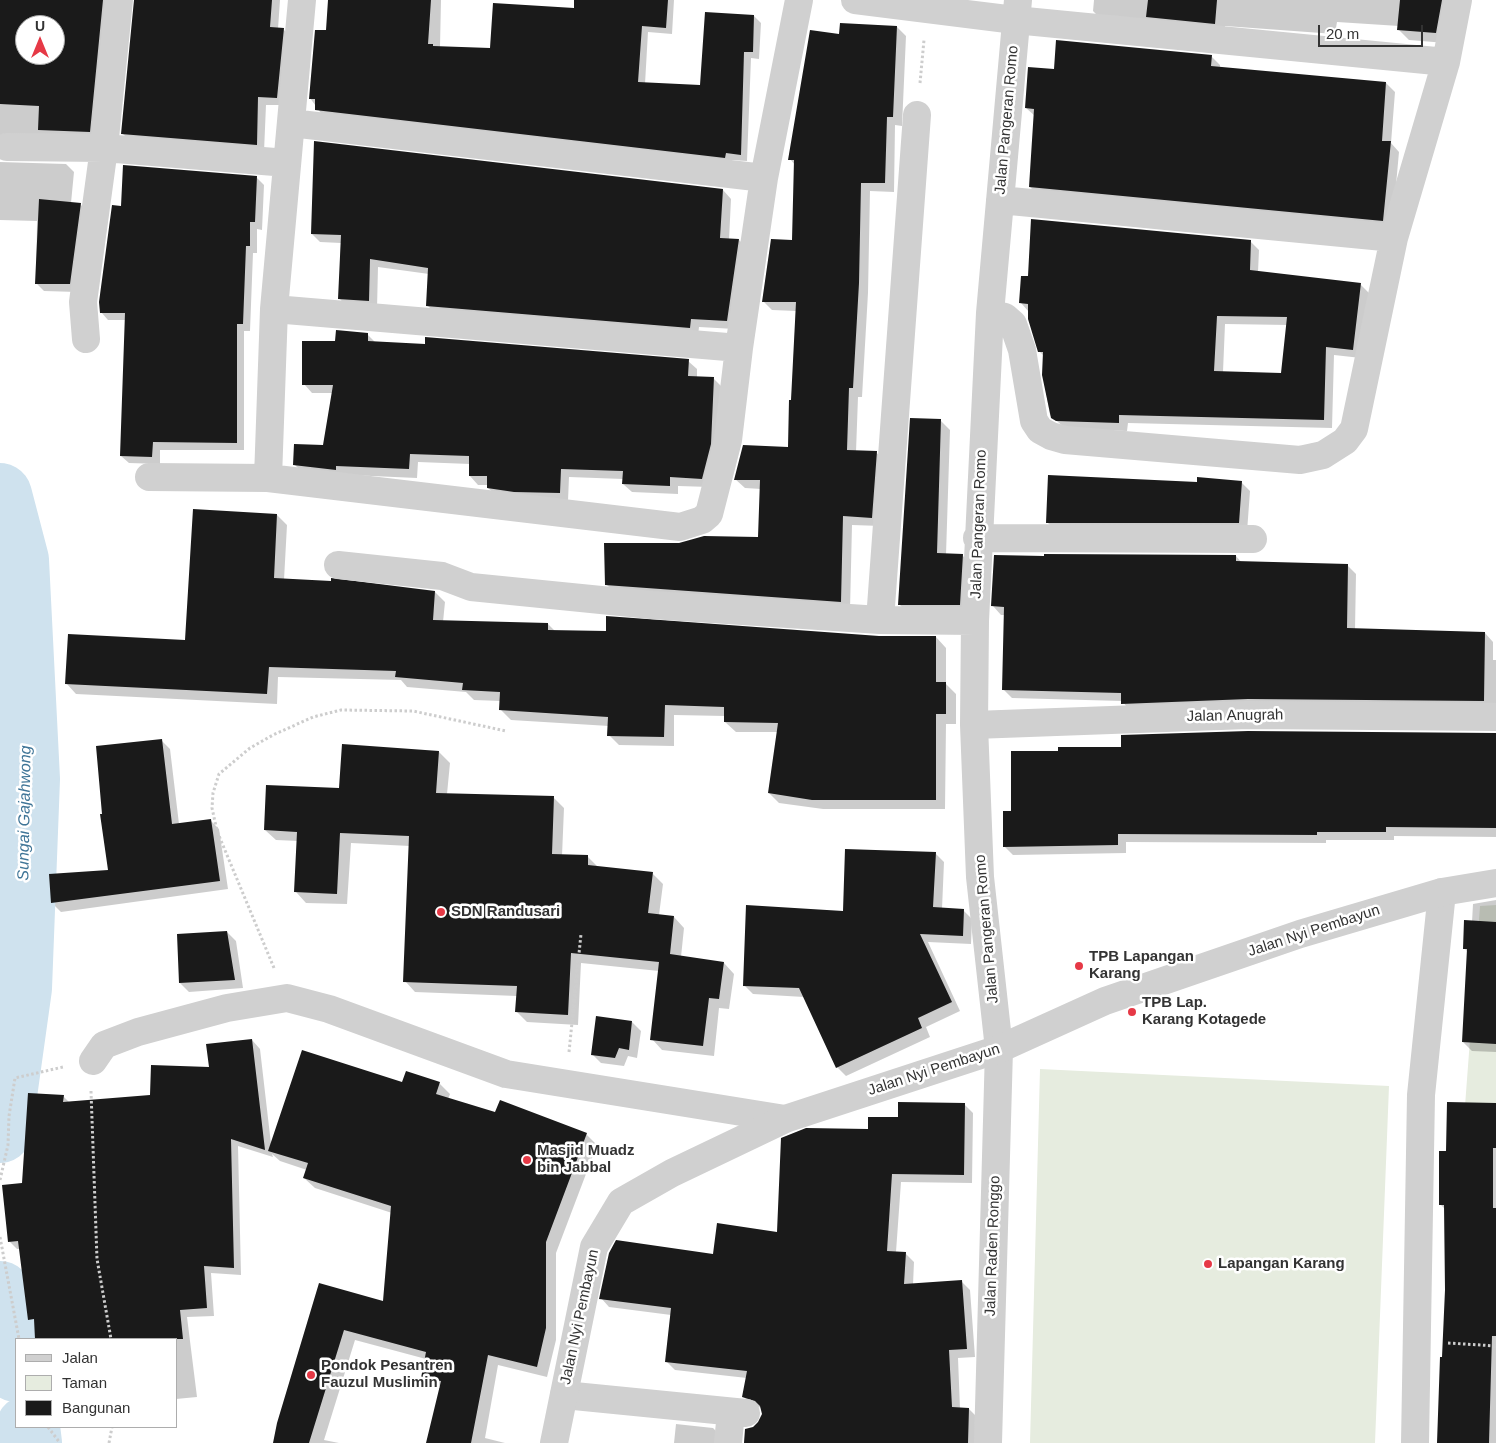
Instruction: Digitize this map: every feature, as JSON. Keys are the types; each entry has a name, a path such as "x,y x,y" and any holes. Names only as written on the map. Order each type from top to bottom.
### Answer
{"street":[{"path":"86,339 83,302 104,148 119,0"},
{"path":"268,478 274,309 302,0"},
{"path":"149,477 268,478 680,526 702,520 709,514 728,440 739,348 764,178 799,0"},
{"path":"855,0 926,9 1016,10 1446,62"},
{"path":"990,313 1005,317 1013,324 1022,350 1034,421 1040,430 1051,436 1065,440 1300,460 1323,456 1345,442 1354,429 1394,238 1446,62 1458,0"},
{"name":"Jalan Pangeran Romo","path":"999,1049 980,877 974,725 975,622 990,313 1016,10"},
{"path":"880,620 917,115"},
{"path":"291,123 764,178"},
{"path":"7,147 104,148 287,163"},
{"path":"1000,200 1394,238"},
{"path":"274,309 739,348"},
{"path":"978,538 1253,539"},
{"path":"338,565 442,576 472,587 651,605 880,620 975,622"},
{"name":"Jalan Anugrah","path":"974,725 1248,715 1496,717"},
{"name":"Jalan Nyi Pembayun","path":"554,1443 594,1247 621,1202 672,1173 785,1119 999,1049 1105,1001 1300,934 1442,892 1496,883"},
{"path":"1415,1443 1421,1094 1442,892"},
{"path":"93,1061 104,1045 138,1032 227,1008 287,998 329,1009 506,1074 785,1119"},
{"name":"Jalan Raden Ronggo","path":"988,1443 999,1049"},
{"path":"564,1395 738,1413 728,1443"}],"path":[{"path":"917,115 926,9"},
{"path":"287,998 217,831 212,808 213,793 219,774 250,748 273,735 313,717 341,710 413,711 506,731"},
{"path":"566,1085 581,934"},
{"path":"0,1180 8,1145 9,1116 15,1078 93,1061"},
{"path":"93,1061 90,1068 90,1076 97,1259 111,1338"},
{"path":"0,1237 19,1338"},
{"path":"1418,1341 1496,1346"},
{"path":"49,1428 60,1443"},
{"path":"109,1443 112,1428"}],"green space":[{"path":"1496,905 1496,1147 1462,1146 1480,906"},
{"name":"Lapangan Karang","path":"1040,1069 1389,1086 1375,1443 1030,1443"}],"building":[{"path":"0,0 103,0 90,132 38,130 39,106 0,104"},
{"path":"134,0 272,0 270,27 284,28 277,98 258,97 257,145 121,134"},
{"path":"328,0 431,0 428,44 433,44 433,46 490,48 493,3 574,8 574,0 668,0 666,28 642,26 638,82 700,85 705,12 754,15 753,52 744,52 741,155 726,153 725,158 315,110 315,99 309,99 315,30 326,30"},
{"path":"1148,0 1217,0 1215,24 1146,17"},
{"path":"1400,0 1442,0 1436,33 1397,30"},
{"path":"840,23 897,26 893,117 887,117 885,183 861,183 859,283 853,388 849,388 847,450 877,451 872,518 843,516 841,602 605,585 604,543 679,543 704,536 758,537 760,480 734,480 743,445 788,447 789,400 791,400 796,302 762,302 771,239 792,240 794,160 788,160 810,30 839,34"},
{"path":"1056,40 1212,55 1211,66 1386,82 1382,141 1391,141 1383,221 1029,187 1034,109 1025,108 1028,67 1054,69"},
{"path":"314,141 723,189 720,238 739,239 727,321 691,319 690,328 426,306 428,268 370,259 369,301 338,299 341,235 311,234"},
{"path":"123,165 257,176 255,222 250,222 250,246 246,246 243,324 237,324 237,443 153,442 152,457 120,456 125,313 100,313 99,302 112,205 121,206"},
{"path":"39,199 81,203 70,284 35,284"},
{"path":"1031,219 1251,240 1250,270 1361,283 1353,350 1326,347 1324,420 1119,415 1119,423 1056,421 1051,418 1042,375 1043,352 1038,352 1028,319 1028,304 1019,303 1021,276 1028,276","holes":["1217,316 1287,317 1281,373 1214,371"]},
{"path":"336,330 368,333 368,341 425,344 425,337 689,359 688,376 714,377 711,444 702,479 670,477 670,486 622,484 623,471 561,469 560,493 514,492 487,488 487,476 469,476 469,456 410,454 409,469 336,466 336,470 293,465 294,444 323,445 333,385 302,385 302,341 335,341"},
{"path":"910,418 941,419 937,553 963,554 960,605 898,605"},
{"path":"1048,475 1197,482 1197,477 1242,481 1239,523 1046,523"},
{"path":"193,509 277,514 274,578 331,581 331,578 435,591 433,620 548,623 548,630 606,631 606,616 879,636 936,636 936,682 946,682 946,714 936,714 936,800 812,800 768,793 778,723 724,722 724,707 665,705 664,737 607,736 608,717 499,710 500,692 462,690 463,683 395,677 396,671 269,667 267,694 65,684 68,634 185,640"},
{"path":"1044,554 1236,555 1236,561 1348,564 1347,628 1485,632 1484,701 1248,699 1121,704 1121,693 1002,690 1004,607 991,606 994,555 1044,556"},
{"path":"1248,731 1496,733 1496,828 1386,827 1386,832 1317,832 1317,835 1118,834 1118,845 1003,847 1003,811 1011,811 1011,751 1058,751 1058,747 1121,747 1121,735"},
{"path":"162,739 172,824 211,819 220,881 51,903 49,874 108,870 100,814 102,814 96,746"},
{"path":"342,744 439,751 436,793 554,796 552,854 588,855 588,865 653,872 648,913 674,916 670,954 724,962 719,999 709,998 703,1046 650,1040 659,962 571,953 568,1015 515,1012 517,986 403,982 409,836 340,833 337,894 294,892 297,832 264,830 266,785 339,788"},
{"path":"845,849 936,852 933,907 964,909 963,936 920,934 952,1002 918,1018 922,1028 836,1068 799,988 743,986 746,905 843,911"},
{"path":"1464,920 1496,922 1496,1044 1462,1042 1467,949 1463,949"},
{"path":"227,931 235,980 179,983 177,934"},
{"path":"596,1016 632,1021 629,1050 619,1048 615,1058 591,1055"},
{"path":"252,1039 265,1150 231,1139 234,1268 204,1266 207,1308 180,1310 183,1339 35,1338 34,1319 28,1320 18,1241 8,1242 2,1185 22,1183 28,1093 64,1095 63,1102 150,1095 151,1065 209,1067 206,1044"},
{"path":"302,1050 402,1082 406,1071 440,1082 436,1094 495,1112 500,1100 587,1133 546,1242 546,1328 537,1367 488,1355 471,1443 426,1443 441,1381 421,1378 426,1352 344,1330 309,1443 273,1443 277,1423 319,1283 383,1301 391,1206 303,1178 308,1163 268,1151"},
{"path":"898,1102 965,1103 964,1175 892,1174 887,1251 906,1252 904,1284 962,1280 967,1349 949,1350 952,1407 969,1408 968,1443 744,1443 745,1429 753,1427 762,1414 760,1406 755,1401 742,1397 747,1371 665,1362 671,1308 599,1299 609,1253 616,1240 713,1254 717,1223 777,1232 781,1138 806,1128 868,1129 868,1117 898,1117"},
{"path":"1447,1102 1496,1103 1496,1148 1493,1148 1493,1208 1496,1208 1496,1336 1492,1336 1489,1443 1437,1443 1445,1290 1444,1205 1439,1205 1439,1151 1446,1151"}],"waterway":[{"name":"Sungai Gajahwong","path":"0,495 17,560 28,779 20,988 0,1131"},
{"name":"Sungai Gajahwong","path":"0,1293 15,1365"},
{"name":"Sungai Gajahwong","path":"28,1428 30,1443"}],"place":[{"name":"SDN Randusari","path":"441,912"},
{"name":"TPB Lapangan Karang","path":"1079,966"},
{"name":"TPB Lap. Karang Kotagede","path":"1132,1012"},
{"name":"Masjid Muadz bin Jabbal","path":"527,1160"},
{"name":"Lapangan Karang","path":"1208,1264"},
{"name":"Pondok Pesantren Fauzul Muslimin","path":"311,1375"}]}
